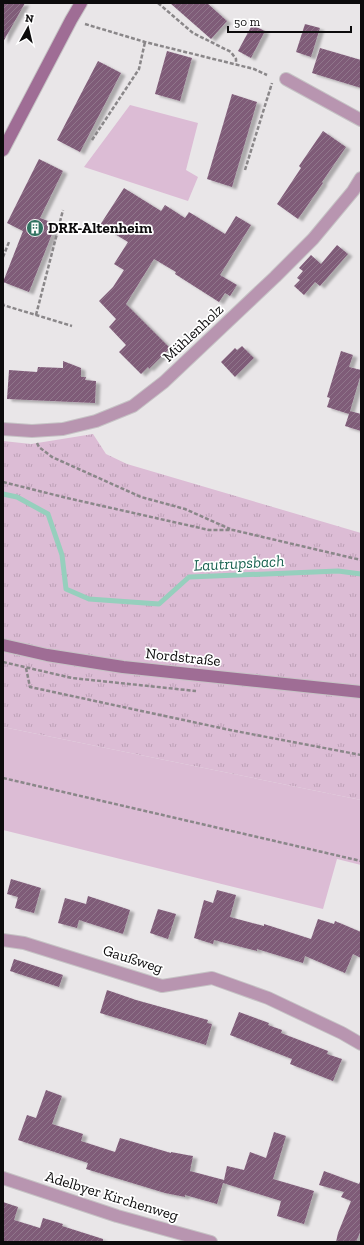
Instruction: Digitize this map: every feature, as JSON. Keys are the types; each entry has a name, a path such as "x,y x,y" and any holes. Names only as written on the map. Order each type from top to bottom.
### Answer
{"main road":[{"path":"3,150 71,20 82,3"},
{"name":"Nordstraße","path":"3,645 47,655 123,667 361,692"}],"street":[{"path":"280,78 361,120"},
{"name":"Mühlenholz","path":"3,429 32,431 63,429 96,421 133,406 164,382 276,277 312,239 353,190 361,178"},
{"name":"Gaußweg","path":"3,940 24,943 162,986 212,978 268,998 342,1033 361,1044"},
{"name":"Adelbyer Kirchenweg","path":"3,1178 117,1216 211,1242"}],"path":[{"path":"158,3 192,33 231,52 236,58 236,64"},
{"path":"71,20 146,42 254,69 267,75"},
{"path":"92,140 139,69 146,42"},
{"path":"245,170 280,78"},
{"path":"36,315 63,210"},
{"path":"3,257 9,242"},
{"path":"3,303 72,326"},
{"path":"32,431 39,447 52,457 141,497 185,509 233,530 361,560"},
{"path":"3,482 210,530 233,530"},
{"path":"3,662 26,668 30,687 230,730 361,755"},
{"path":"3,778 361,861"}],"green space":[{"path":"130,105 198,123 186,170 198,177 188,201 84,167"},
{"name":"Lautrupsbach","path":"93,434 106,454 127,464 361,533 361,800 3,727 3,441 31,444"},
{"path":"3,727 361,800 361,865 337,859 323,909 3,830"}],"building":[{"path":"3,3 25,3 3,42"},
{"path":"170,3 207,3 227,21 211,39"},
{"path":"305,24 320,28 311,57 296,52"},
{"path":"252,25 265,31 251,58 238,51"},
{"path":"320,48 361,60 361,88 312,73"},
{"path":"167,51 192,58 180,101 155,94"},
{"path":"98,61 121,73 80,152 57,140"},
{"path":"232,94 257,102 232,187 207,179"},
{"path":"323,131 346,147 298,219 277,204 301,168 299,166"},
{"name":"DRK-Altenheim","path":"39,159 63,171 40,218 56,224 29,292 3,282 23,231 7,223"},
{"path":"124,188 161,211 165,205 185,218 189,212 225,234 236,216 251,225 220,275 237,285 230,296 225,293 219,302 175,274 176,272 154,259 126,304 170,348 149,369 148,367 141,374 119,352 126,345 109,327 116,319 99,301 113,287 124,270 114,264 128,242 100,225"},
{"path":"337,245 348,254 320,286 315,282 304,295 294,286 300,280 297,278 303,271 299,268 311,255 321,264"},
{"path":"242,346 254,358 235,377 221,362 235,348 237,350"},
{"path":"341,351 353,355 349,367 361,370 350,411 361,414 361,431 345,426 349,414 327,407 330,398 327,397"},
{"path":"63,361 81,368 81,377 86,377 85,380 96,381 95,403 7,399 9,370 37,372 38,367 63,368"},
{"path":"11,879 41,888 34,913 15,908 18,897 7,894"},
{"path":"217,890 236,895 230,917 264,926 264,924 311,939 318,919 334,924 335,921 361,932 361,958 353,954 345,973 305,956 303,963 257,949 257,951 214,940 213,944 194,938 204,900 213,903"},
{"path":"88,896 130,910 123,934 79,920 77,928 58,923 65,898 86,904"},
{"path":"158,909 176,914 168,939 150,933"},
{"path":"14,959 63,975 59,987 10,971"},
{"path":"107,990 136,1000 208,1020 207,1023 212,1024 206,1045 100,1013"},
{"path":"239,1012 269,1023 268,1025 282,1030 281,1033 328,1051 327,1054 342,1059 333,1081 290,1064 292,1059 230,1035"},
{"path":"46,1090 62,1096 52,1124 83,1134 81,1141 115,1152 120,1138 171,1153 193,1156 190,1171 224,1180 227,1166 244,1170 250,1152 266,1158 274,1132 286,1136 273,1179 314,1191 304,1224 277,1216 281,1201 223,1183 217,1204 185,1195 185,1197 165,1193 86,1169 88,1163 18,1140 27,1115 36,1118"},
{"path":"324,1171 359,1184 361,1179 361,1230 356,1242 336,1242 338,1233 351,1201 341,1197 344,1192 319,1185"},
{"path":"3,1202 18,1207 14,1220 40,1228 43,1218 63,1224 62,1226 103,1239 103,1242 3,1242"}],"waterway":[{"name":"Lautrupsbach","path":"3,494 17,497 48,514 62,555 66,589 89,599 159,604 189,577 338,571 361,574"}],"place":[{"name":"DRK-Altenheim","path":"35,228"}]}
